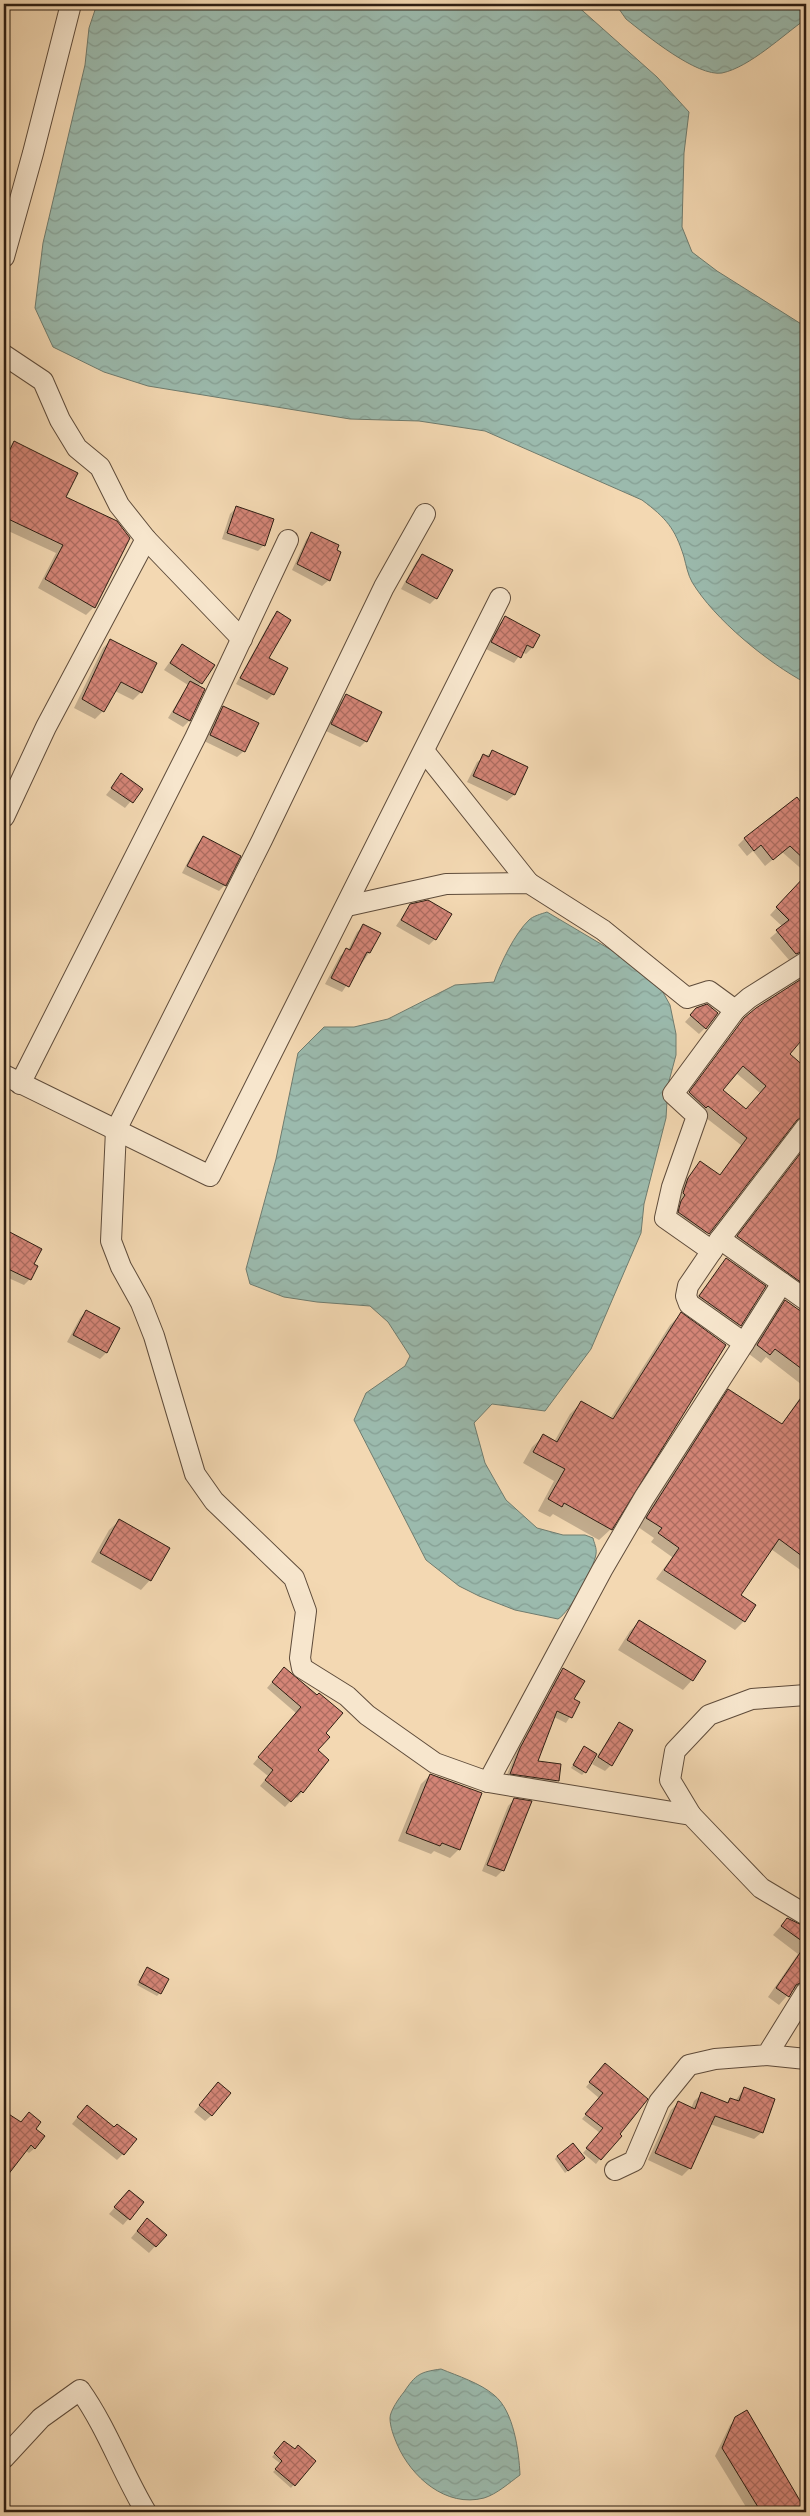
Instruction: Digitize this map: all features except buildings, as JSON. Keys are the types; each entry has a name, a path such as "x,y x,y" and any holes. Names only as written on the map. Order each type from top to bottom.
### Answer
{"street":[{"path":"4,256 33,153 71,4"},
{"path":"4,355 43,381 60,420 77,448 100,467 119,505 146,539 242,638"},
{"path":"425,514 384,587 262,840 116,1130 111,1241 121,1267 141,1303 154,1336 195,1474 214,1502 294,1578 306,1611 300,1658 302,1668 347,1696 375,1721 435,1763 488,1782 691,1815"},
{"path":"4,817 46,727 146,539"},
{"path":"288,540 191,747 12,1079 210,1176 500,598"},
{"path":"424,751 528,883 603,930 687,998 709,991 735,1010"},
{"path":"347,906 446,884 528,883"},
{"path":"806,962 749,998 735,1010 673,1094 697,1116 672,1187 665,1218 782,1283 806,1300"},
{"path":"744,1343 689,1304 686,1296 688,1286 716,1245 806,1127"},
{"path":"488,1782 602,1570 644,1498 782,1283"},
{"path":"806,1695 752,1699 709,1715 675,1751 670,1780 691,1815 761,1888 806,1915"},
{"path":"767,2055 806,1992"},
{"path":"615,2170 634,2161 659,2102 689,2065 715,2059 767,2055 806,2059"},
{"path":"4,2458 41,2418 80,2390 96,2412 132,2488 146,2512"}],"water":[{"path":"97,4 575,4 657,77 689,112 684,153 682,227 692,252 717,271 806,327 806,683 759,652 714,611 691,579 681,547 669,524 642,500 485,431 419,421 350,419 148,386 104,372 53,347 35,308 43,243 85,65 89,28"},
{"path":"624,4 806,4 806,19 766,50 733,70 722,73 699,68 672,54 626,19 619,9"},
{"path":"547,912 628,960 659,985 670,1005 676,1034 676,1055 668,1085 666,1118 644,1204 641,1233 591,1349 545,1411 492,1404 474,1423 485,1463 506,1500 537,1528 563,1535 585,1535 593,1538 596,1552 591,1569 575,1599 558,1619 515,1610 479,1596 459,1586 426,1560 354,1420 366,1393 405,1366 410,1356 388,1322 370,1306 317,1302 284,1297 250,1284 246,1269 276,1159 298,1053 324,1027 354,1027 388,1019 455,985 494,982 508,949 518,933 533,917"},
{"path":"441,2369 469,2380 494,2395 501,2402 511,2421 517,2444 520,2475 498,2491 484,2498 470,2500 456,2498 443,2494 432,2487 411,2468 393,2435 390,2415 412,2381 428,2371"}]}
